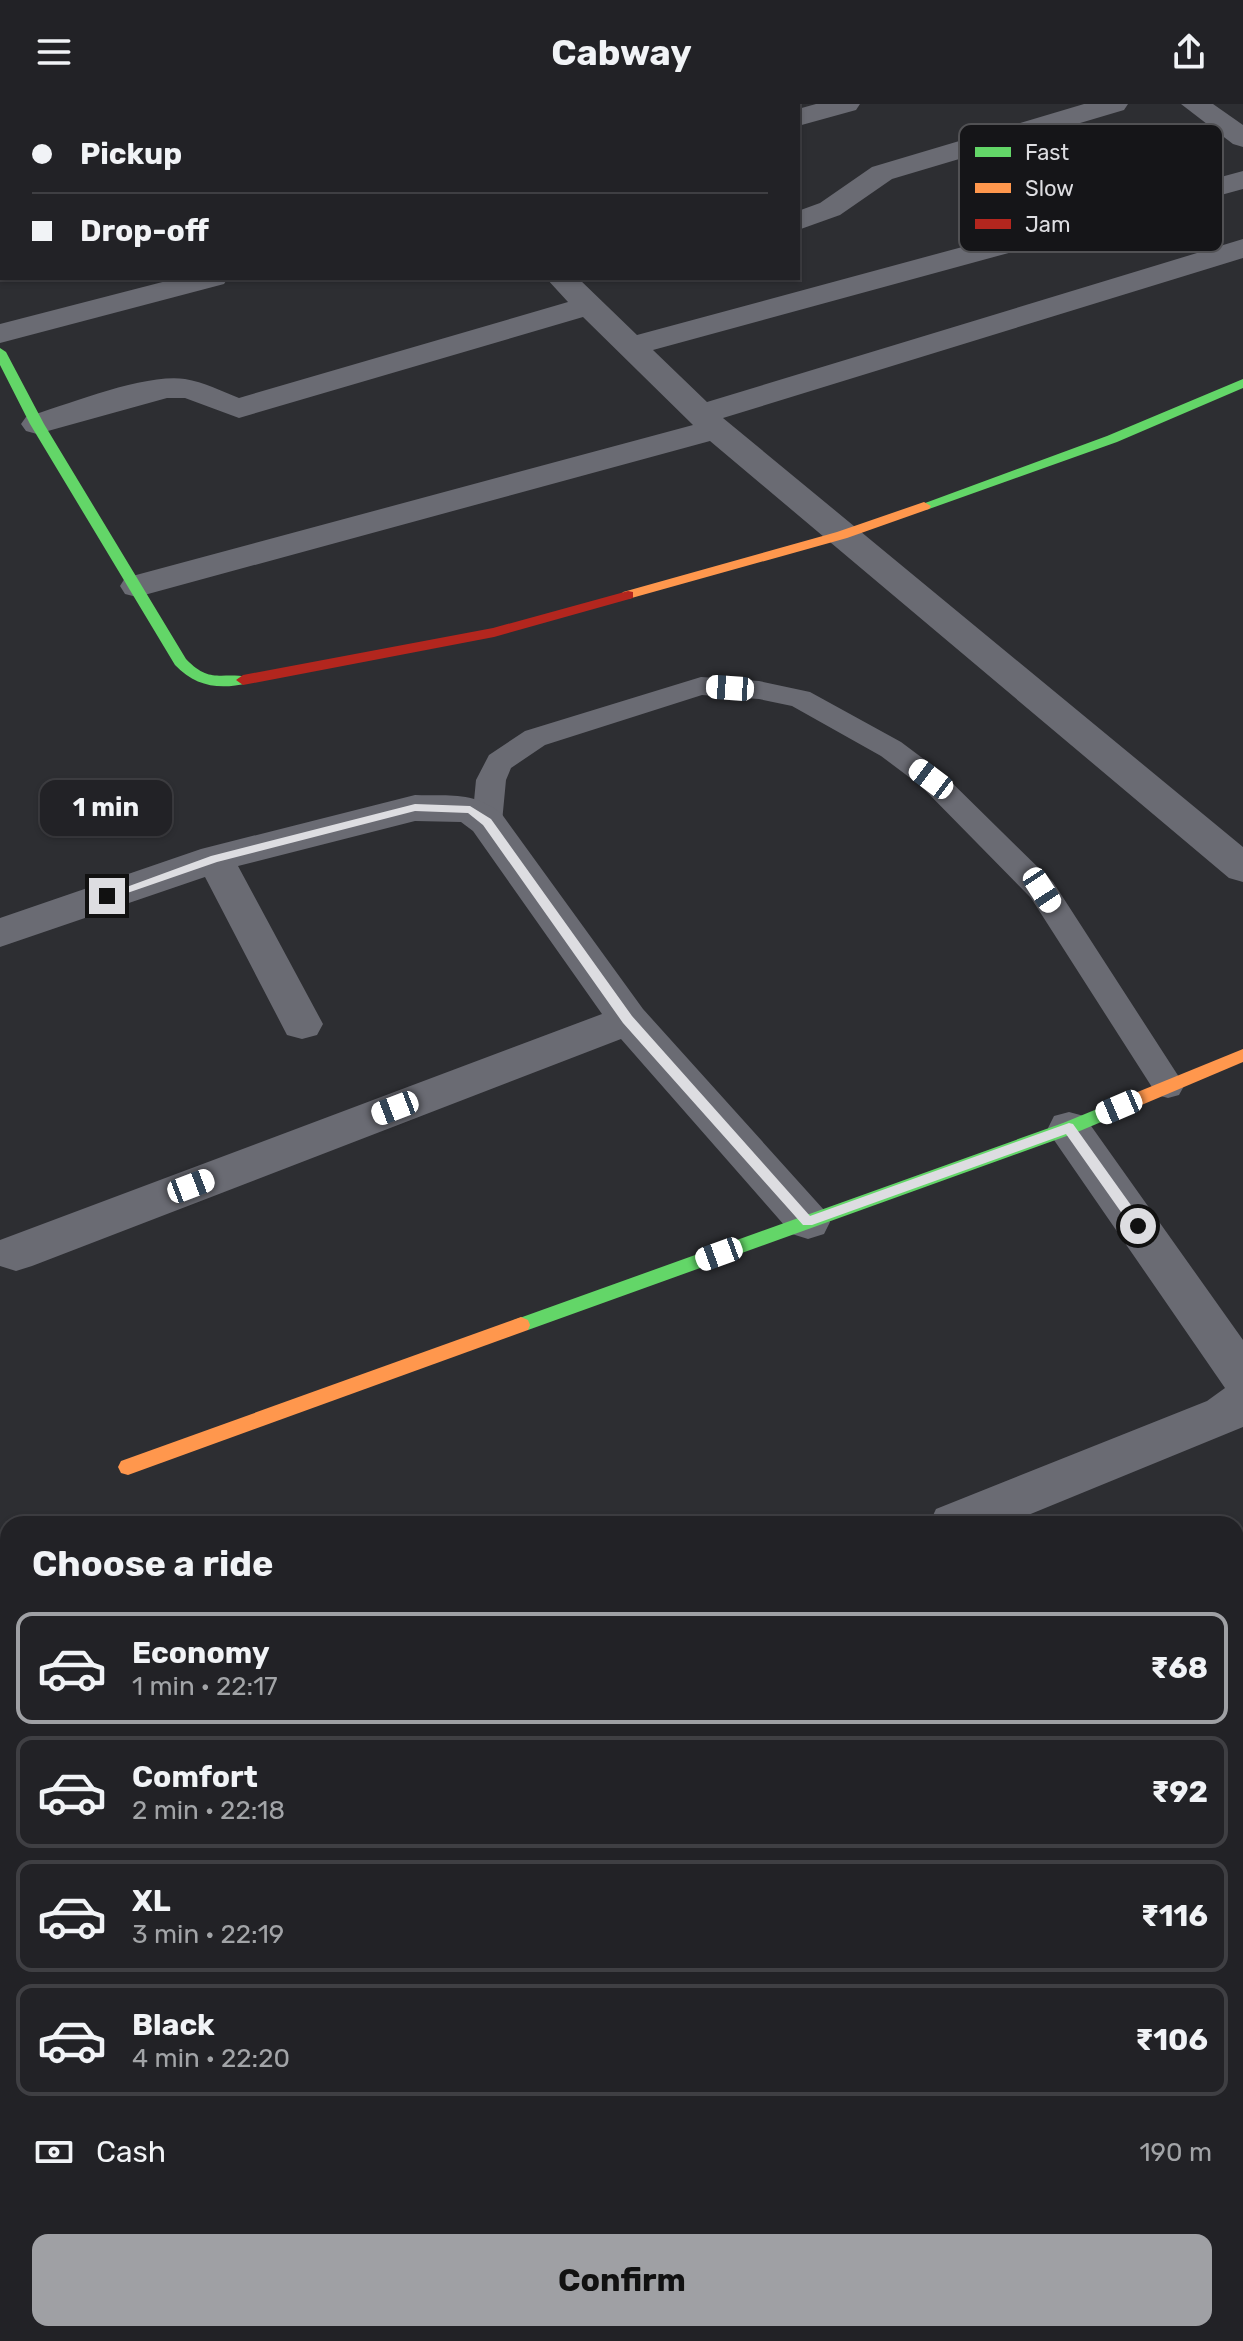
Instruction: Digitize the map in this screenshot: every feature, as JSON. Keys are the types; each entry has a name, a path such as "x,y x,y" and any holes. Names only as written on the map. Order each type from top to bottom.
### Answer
{"street":[{"path":"800,117 846,104"},
{"path":"1047,124 1114,104"},
{"path":"1195,104 1236,126"},
{"path":"800,220 830,209 882,173 959,150"},
{"path":"1223,185 1243,180"},
{"path":"137,586 709,422 1243,248"},
{"path":"631,346 978,252"},
{"path":"0,334 205,280"},
{"path":"37,424 156,391 179,388 197,391 221,405 239,408 576,286 631,346 709,422 1243,868"},
{"path":"0,352 37,424 186,668 204,682 220,684 494,632 842,535 1112,439 1243,383"},
{"path":"0,933 215,859 415,808 470,809 487,822 628,1020 808,1222"},
{"path":"215,859 302,1024"},
{"path":"16,1253 628,1020"},
{"path":"128,1467 1069,1128 1243,1055"},
{"path":"1069,1128 1243,1377"},
{"path":"973,1516 1224,1415 1241,1405 1243,1398"}],"lane":[{"path":"487,822 491,780 499,762 535,738 701,686 759,690 800,698 891,749 931,779 1042,890 1168,1086"}],"traffic: fast":[{"path":"0,352 37,424 180,662 201,679 225,682 243,680"},
{"path":"924,506 1112,439 1243,383"},
{"path":"521,1325 1069,1128 1119,1107"}],"traffic: slow":[{"path":"628,595 842,535 924,506"},
{"path":"1119,1107 1243,1055"},
{"path":"128,1467 521,1325"}],"traffic: jam":[{"path":"243,680 494,632 628,595"}],"route":[{"path":"107,896 215,859 415,808 442,806 470,809 487,822 628,1020 808,1222 1069,1128 1138,1226"}]}
